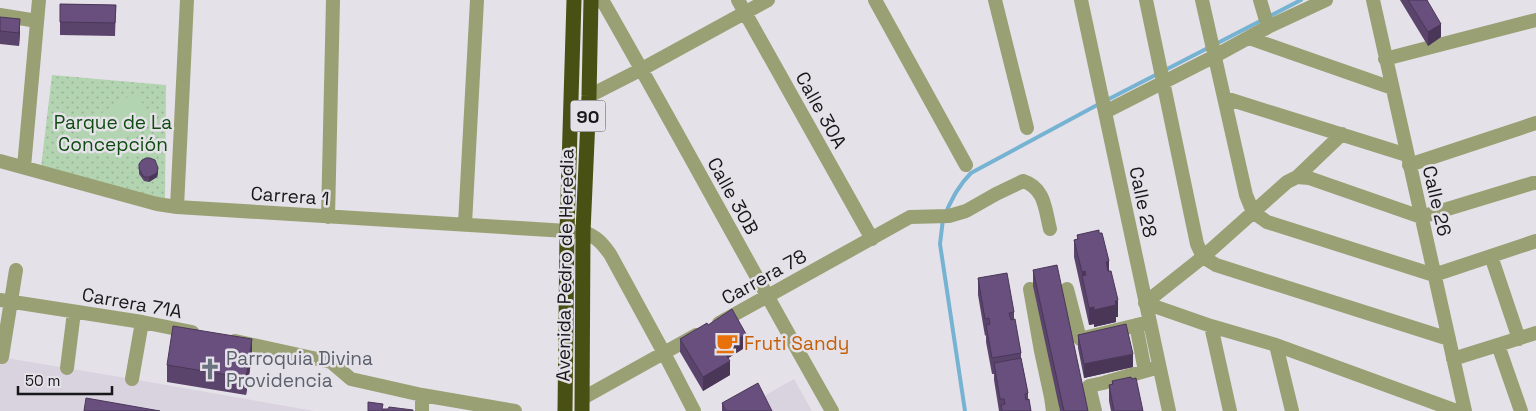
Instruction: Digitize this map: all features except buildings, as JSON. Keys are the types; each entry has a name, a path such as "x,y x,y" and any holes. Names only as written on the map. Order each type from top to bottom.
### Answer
{"highway":[{"name":"Avenida Pedro de Heredia","path":"566,411 567,231 574,0"},
{"name":"Avenida Pedro de Heredia","path":"583,404 583,232 591,0"}],"street":[{"path":"24,167 40,0"},
{"path":"177,207 187,0"},
{"path":"328,217 333,0"},
{"path":"465,224 477,0"},
{"name":"Calle 30B","path":"600,0 605,5 642,69 832,411"},
{"name":"Calle 30A","path":"738,0 872,239"},
{"path":"589,96 768,0"},
{"path":"875,0 966,165"},
{"path":"995,0 1027,128"},
{"name":"Calle 28","path":"1080,0 1145,304 1142,324 1159,366 1169,411"},
{"path":"1146,0 1197,244 1203,257 1216,265 1449,339"},
{"path":"1202,0 1246,195 1252,212 1267,222 1434,275 1536,242"},
{"name":"Calle 26","path":"1373,0 1465,411"},
{"path":"1105,110 1162,74 1214,49 1249,38 1265,16 1320,1"},
{"path":"0,15 38,21"},
{"path":"1386,59 1536,20"},
{"path":"1249,38 1392,88"},
{"path":"1225,98 1342,134 1408,160 1536,123"},
{"path":"1145,304 1203,257 1287,182 1297,176 1342,134"},
{"name":"Carrera 1","path":"0,161 157,204 177,207 583,232"},
{"path":"1297,176 1309,178 1421,217 1536,183"},
{"name":"Carrera 78","path":"583,404 664,352 914,216 946,216 966,211 1023,181 1031,183 1040,191 1050,229"},
{"path":"583,232 594,236 602,243 664,352 694,411"},
{"path":"1491,256 1518,339"},
{"path":"2,357 5,300 16,270"},
{"path":"1030,289 1054,396 1053,411"},
{"path":"1067,289 1075,341 1142,324 1145,371"},
{"name":"Carrera 71A","path":"5,300 142,322 207,335"},
{"path":"1145,304 1276,345 1457,411"},
{"path":"67,368 74,312"},
{"path":"132,379 142,322"},
{"path":"1211,326 1230,411"},
{"path":"1453,359 1536,334"},
{"path":"226,339 331,362 351,380 422,395 515,411"},
{"path":"1276,345 1292,411"},
{"path":"1498,345 1521,411"},
{"path":"1095,411 1085,388 1159,366"},
{"path":"422,395 422,411"}],"shaded area":[{"path":"0,357 132,379 314,411 0,411"},
{"path":"794,379 812,411 738,411"}],"green space":[{"name":"Parque de La Concepción","path":"52,75 166,85 165,203 41,167"},
{"path":"136,92 153,121 96,157 78,128"}],"waterway":[{"path":"1105,101 1301,0"},
{"path":"946,212 957,191 971,173 1099,104"},
{"path":"943,219 940,244 965,411"}],"place":[{"name":"Fruti Sandy","path":"727,343"},
{"name":"Parroquia Divina Providencia","path":"210,369"}]}
